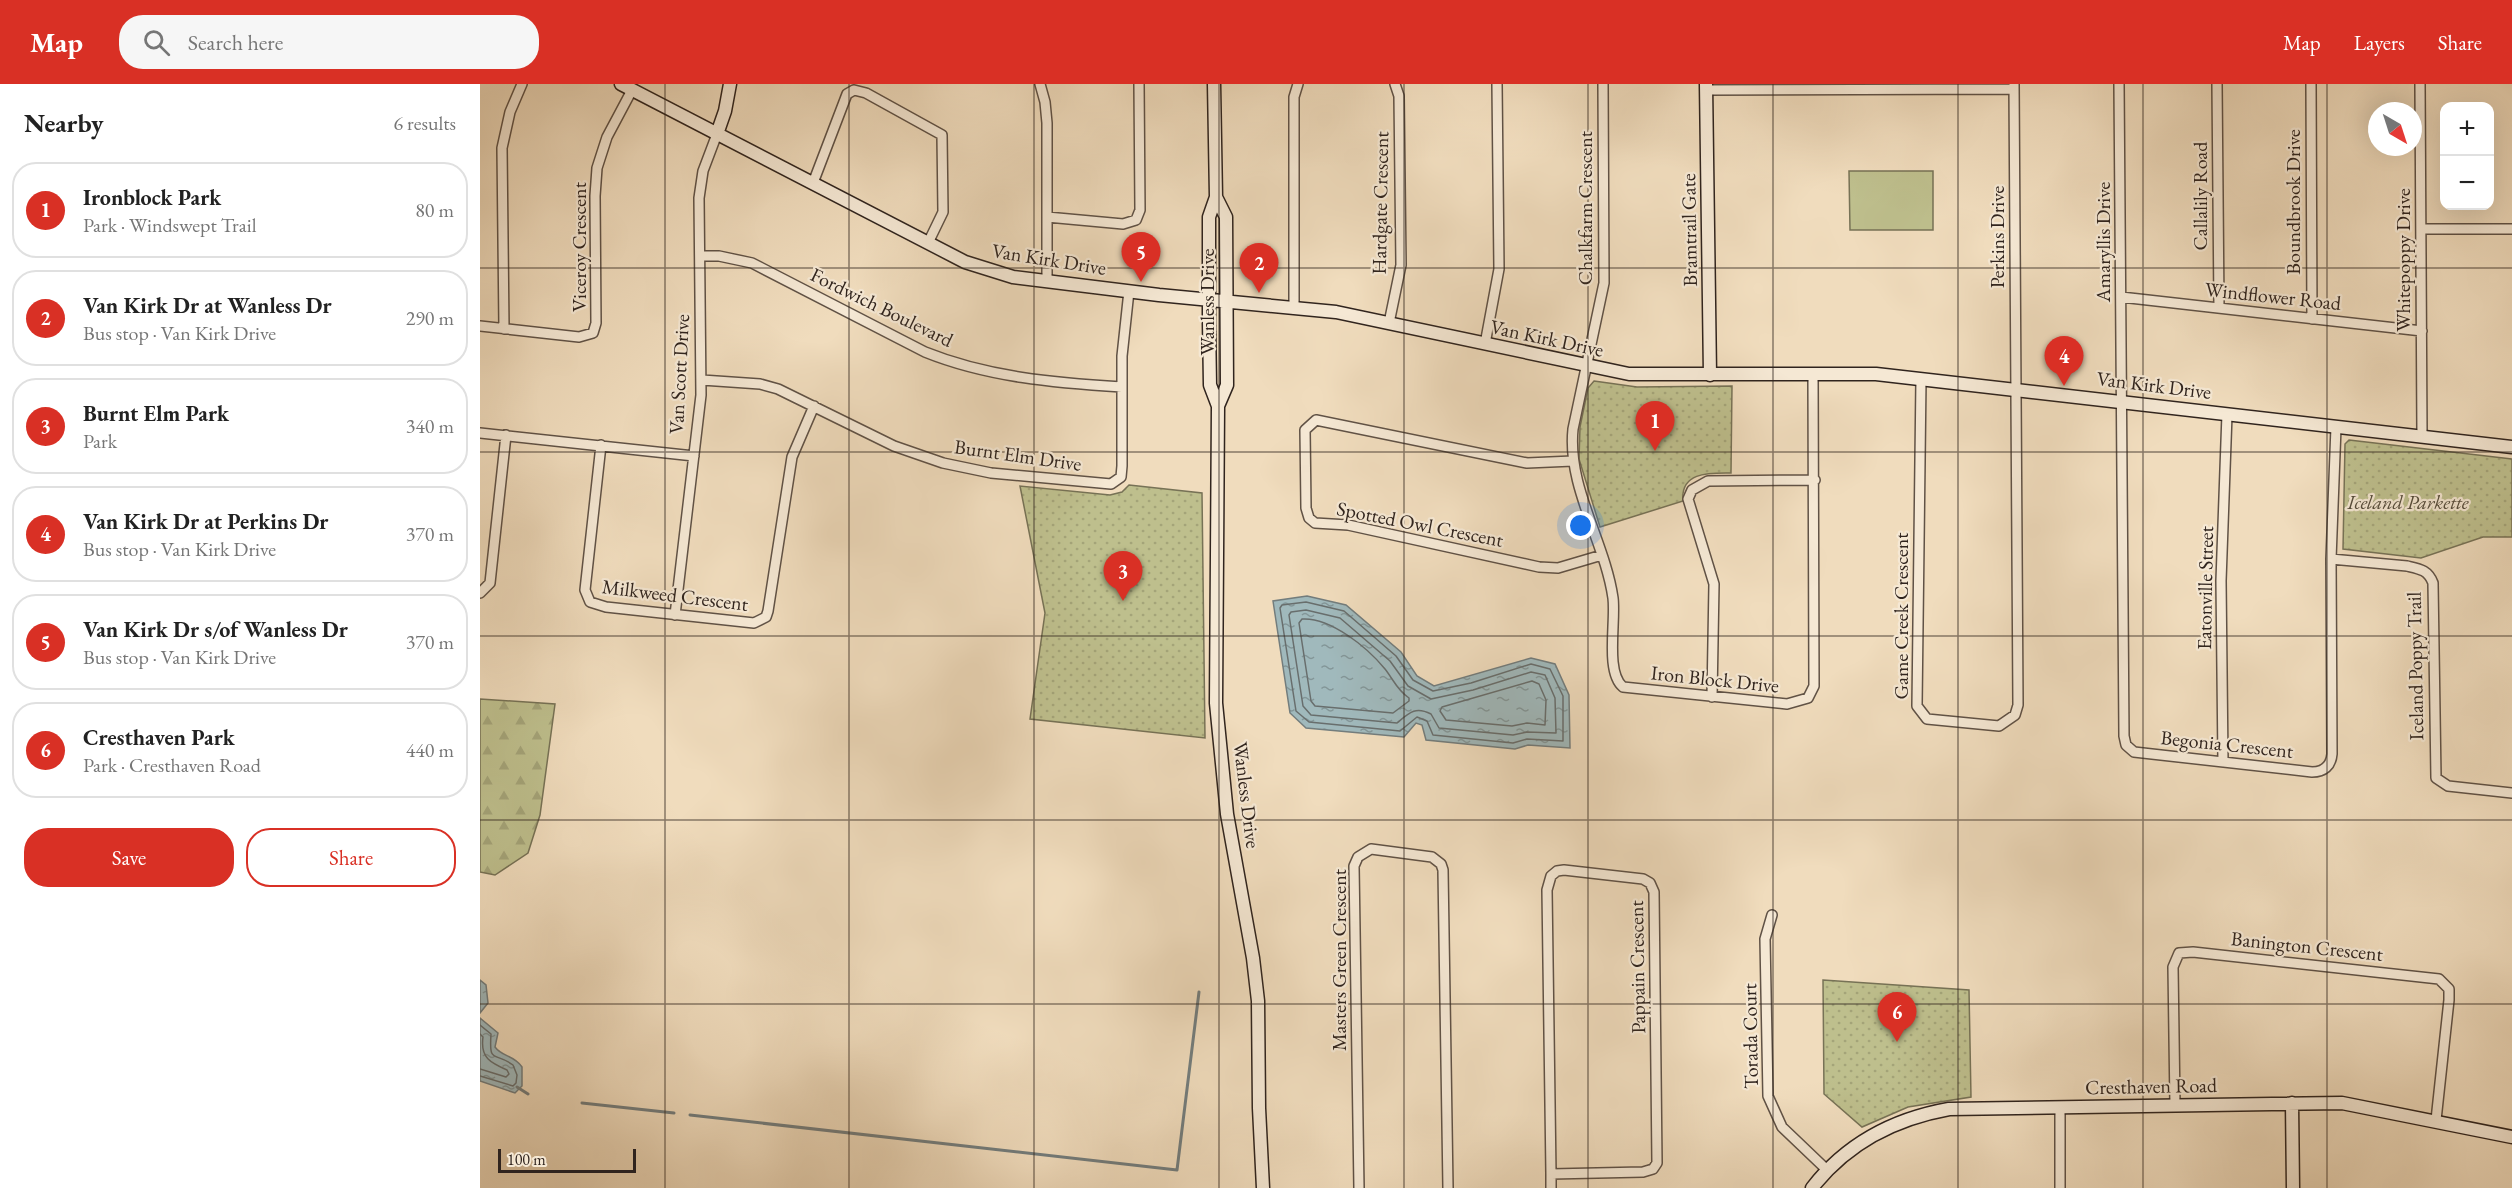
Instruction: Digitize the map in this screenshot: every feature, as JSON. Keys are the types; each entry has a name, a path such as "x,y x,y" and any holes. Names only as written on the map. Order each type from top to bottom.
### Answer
{"street":[{"path":"504,329 502,148 510,112 522,84"},
{"name":"Van Scott Drive","path":"480,433 694,456 702,380 702,256 699,198 703,171 717,134 730,84"},
{"path":"1040,84 1046,112 1047,280"},
{"path":"1047,217 1123,224 1136,220 1140,210 1139,84"},
{"name":"Wanless Drive","path":"1214,84 1216,197 1209,217 1209,301 1210,386 1218,406 1216,703 1227,814 1253,958 1258,1002 1258,1108 1263,1188"},
{"path":"1294,309 1294,97 1298,84"},
{"name":"Hardgate Crescent","path":"1389,323 1401,265 1399,96 1395,84"},
{"path":"1485,344 1499,269 1497,84"},
{"name":"Chalkfarm Crescent","path":"1587,366 1604,284 1603,84"},
{"name":"Amaryllis Drive","path":"2120,84 2122,401"},
{"name":"Callalily Road","path":"2217,84 2219,308"},
{"name":"Boundbrook Drive","path":"2311,84 2312,319"},
{"name":"Whitepoppy Drive","path":"2420,84 2422,436"},
{"path":"1707,87 2014,86"},
{"name":"Perkins Drive","path":"2014,86 2016,389"},
{"name":"Viceroy Crescent","path":"480,326 579,337 591,335 595,329 597,168 626,87"},
{"name":"Van Kirk Drive","path":"626,87 928,243 985,270 1209,301 1336,312 1638,375 1876,374 2512,447"},
{"name":"Bramtrail Gate","path":"1707,87 1710,375"},
{"path":"813,183 847,94 860,90 942,135 943,212 928,243"},
{"name":"Wanless Drive","path":"1216,197 1226,217 1227,385 1218,406"},
{"path":"2421,229 2512,229"},
{"name":"Fordwich Boulevard","path":"702,256 719,256 752,263 925,352 953,363 1010,376 1122,387"},
{"name":"Burnt Elm Drive","path":"702,380 768,386 894,446 943,463 991,473 1105,485 1118,480 1122,472 1122,387 1129,291"},
{"name":"Windflower Road","path":"2121,297 2422,331"},
{"name":"Iron Block Drive","path":"1587,366 1573,429 1573,461 1602,555 1614,604 1612,666 1616,679 1629,688 1787,704 1808,698 1814,686 1813,375"},
{"name":"Game Creek Crescent","path":"1921,379 1917,706 1927,719 1999,726 2015,715 2018,705 2016,389"},
{"name":"Begonia Crescent","path":"2122,401 2125,740 2134,752 2316,772 2329,765 2332,754 2331,559 2336,427"},
{"name":"Milkweed Crescent","path":"601,445 585,590 587,598 599,606 754,623 766,617 792,457 814,406"},
{"name":"Eatonville Street","path":"2223,762 2221,581 2227,414"},
{"name":"Spotted Owl Crescent","path":"1573,461 1527,463 1316,420 1307,426 1304,434 1306,508 1309,518 1320,524 1348,525 1539,567 1558,568 1602,555"},
{"path":"480,593 490,583 506,435"},
{"path":"675,615 694,456"},
{"path":"1712,697 1714,584 1688,499 1692,490 1708,481 1815,480"},
{"name":"Iceland Poppy Trail","path":"2331,559 2420,568 2430,576 2433,583 2436,778 2448,786 2512,793"},
{"name":"Masters Green Crescent","path":"1359,1188 1354,866 1358,857 1371,849 1432,856 1441,864 1443,870 1448,1188"},
{"name":"Pappain Crescent","path":"1564,870 1643,879 1650,883 1654,892 1657,1163 1653,1169 1643,1172 1551,1174 1547,882 1551,876 1564,870"},
{"name":"Torada Court","path":"1772,915 1765,939 1768,1096 1782,1127 1827,1170"},
{"name":"Banington Crescent","path":"2175,1105 2173,967 2179,953 2193,952 2439,979 2449,989 2450,1000 2436,1120"},
{"path":"2292,1103 2293,1188"},
{"name":"Cresthaven Road","path":"1812,1188 1827,1170 1865,1138 1899,1121 1949,1109 2342,1103 2512,1137"},
{"path":"2060,1107 2060,1188"},
{"path":"1551,1174 1551,1188"}],"green space":[{"path":"1849,171 1933,171 1933,230 1850,230"},
{"path":"1594,381 1637,387 1732,386 1731,473 1698,476 1686,484 1683,501 1600,527 1579,459 1580,427 1588,388"},
{"name":"Iceland Parkette","path":"2349,440 2512,459 2512,537 2483,537 2421,558 2343,549 2345,444"},
{"path":"1129,485 1202,493 1205,738 1030,719 1045,613 1020,486 1110,495 1122,492"},
{"path":"480,699 555,704 540,815 528,853 495,875 480,872"},
{"path":"1823,980 1969,990 1971,1097 1908,1107 1862,1127 1824,1094"}],"water":[{"path":"1307,596 1346,605 1401,652 1417,676 1434,686 1531,658 1555,664 1569,695 1570,748 1528,745 1515,749 1426,740 1422,725 1416,723 1404,737 1306,728 1290,713 1273,601"},
{"path":"480,980 486,985 488,1003 480,1013"},
{"path":"480,1018 498,1033 495,1047 522,1067 522,1086 515,1093 480,1081"}],"waterway":[{"path":"690,1115 1177,1170 1199,992"},
{"path":"517,1087 528,1094"},
{"path":"582,1103 674,1113"}],"place":[{"name":"Van Kirk Dr s/of Wanless Dr","path":"1141,282"},
{"name":"Van Kirk Dr at Wanless Dr","path":"1259,293"},
{"name":"Van Kirk Dr at Perkins Dr","path":"2064,386"},
{"name":"Ironblock Park","path":"1655,451"},
{"name":"Burnt Elm Park","path":"1123,601"},
{"name":"Cresthaven Park","path":"1897,1042"}]}
